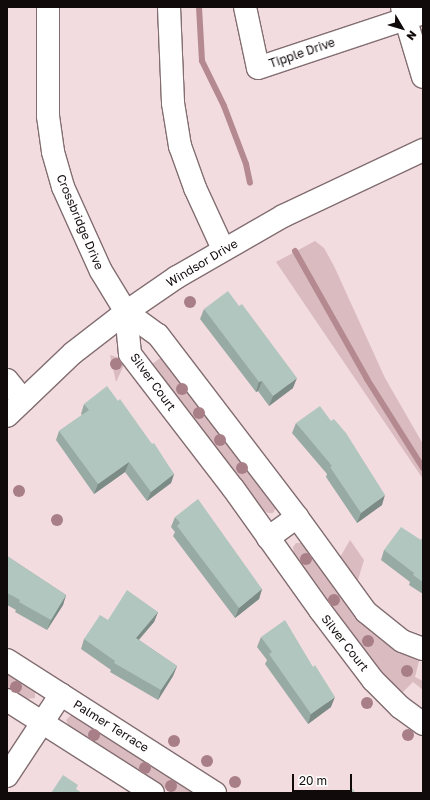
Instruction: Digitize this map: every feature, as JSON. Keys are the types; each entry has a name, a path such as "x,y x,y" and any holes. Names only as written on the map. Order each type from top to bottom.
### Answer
{"street":[{"name":"Crossbridge Drive","path":"48,7 48,116 53,152 63,187 88,244 101,271 126,312"},
{"path":"169,7 173,103 180,146 195,188 223,249"},
{"name":"Tipple Drive","path":"245,7 258,68 410,13"},
{"path":"410,13 423,77"},
{"name":"Windsor Drive","path":"7,416 72,353 126,312 223,249 290,212 423,150"},
{"path":"126,312 158,335 297,517 366,612 402,641 423,649"},
{"name":"Silver Court","path":"126,312 130,354 373,680 400,707 423,724"},
{"path":"7,380 23,400"},
{"path":"268,538 297,517"},
{"name":"Palmer Terrace","path":"7,660 215,793"},
{"path":"7,776 61,694"},
{"path":"7,700 154,793"}],"shaded area":[{"path":"315,241 324,248 334,266 385,378 423,444 423,479 276,262"},
{"path":"110,355 120,358 125,363 116,382"},
{"path":"163,356 276,508 273,513 268,513 263,510 152,364"},
{"path":"350,540 364,560 358,580 339,559"},
{"path":"296,543 303,543 353,612 371,632 395,650 419,661 415,677 423,681 423,690 413,682 402,693 380,672 294,553 293,547"},
{"path":"7,671 35,690 35,698 25,699 7,688"},
{"path":"72,714 200,793 172,793 69,727 66,720"}],"building":[{"path":"228,291 239,306 242,304 297,378 273,396 262,381 259,382 204,309"},
{"path":"107,386 118,401 120,399 152,444 154,443 174,474 151,492 129,462 98,484 59,431 89,410 84,404"},
{"path":"320,406 331,421 334,419 346,433 385,495 361,513 330,467 332,466 296,423"},
{"path":"198,499 262,589 239,608 177,526 180,523 175,517"},
{"path":"401,527 421,540 423,537 423,582 413,575 414,573 384,550"},
{"path":"7,556 66,595 51,620 19,602 20,600 7,593"},
{"path":"127,590 158,612 136,638 177,666 161,690 114,663 115,661 84,639 100,615 108,620"},
{"path":"285,620 313,667 315,665 335,697 311,714 269,654 272,652 261,637"},
{"path":"63,775 78,785 76,789 82,793 51,793"},
{"path":"353,789 355,793 345,793"}],"waterway":[{"path":"199,7 202,61 224,106 246,164 250,183"},
{"path":"295,251 367,379 423,468"}]}
